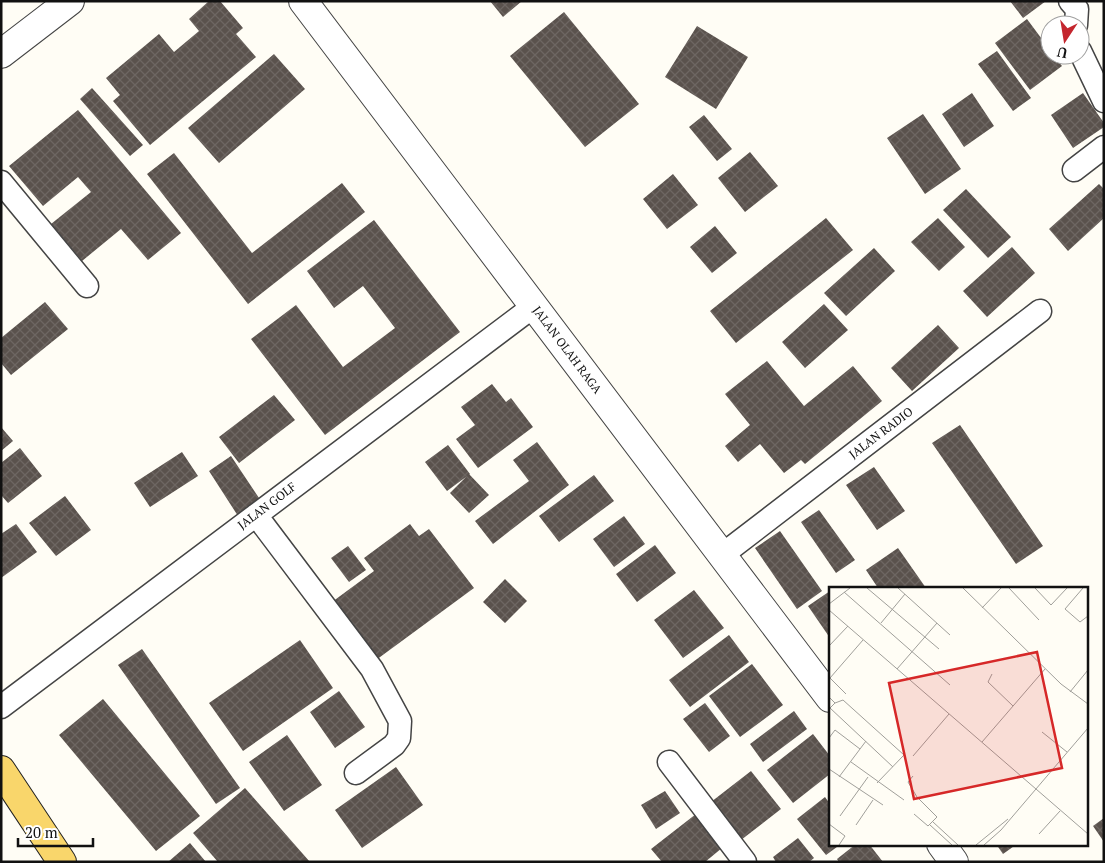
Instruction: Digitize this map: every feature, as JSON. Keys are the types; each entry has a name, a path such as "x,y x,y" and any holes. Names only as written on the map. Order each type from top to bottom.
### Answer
{"main road":[{"path":"1,770 62,862"}],"street":[{"path":"1,54 70,1"},
{"name":"JALAN OLAH RAGA","path":"303,1 829,697"},
{"path":"1070,1 1077,9 1077,15"},
{"path":"1087,65 1104,101"},
{"path":"1074,170 1104,148"},
{"path":"1,182 87,286"},
{"name":"JALAN GOLF","path":"1,707 534,306"},
{"name":"JALAN RADIO","path":"722,554 1040,311"},
{"path":"256,515 372,669 400,721 399,738 394,745 356,773"},
{"path":"669,762 745,862"},
{"path":"942,846 954,862"}],"building":[{"path":"209,1 220,1 243,28 236,34 256,57 150,145 113,101 120,95 106,78 159,34 174,52 199,31 189,19"},
{"path":"490,1 522,1 503,17"},
{"path":"1010,1 1046,1 1023,18"},
{"path":"564,12 639,104 585,147 510,56"},
{"path":"1027,19 1040,37 1040,65 1062,66 1030,90 995,43"},
{"path":"697,26 748,57 716,109 665,77"},
{"path":"997,51 1031,98 1013,111 978,64"},
{"path":"274,54 305,89 219,163 188,128"},
{"path":"92,88 143,145 130,156 80,99"},
{"path":"972,93 994,126 964,147 942,114"},
{"path":"1083,93 1104,123 1104,127 1073,148 1051,115"},
{"path":"78,110 181,233 148,260 121,229 82,261 51,224 91,192 78,177 43,206 9,166"},
{"path":"923,114 961,169 925,194 887,138"},
{"path":"704,115 732,149 717,161 689,127"},
{"path":"750,152 778,186 745,212 718,178"},
{"path":"174,153 252,253 342,183 365,212 248,304 147,174"},
{"path":"673,174 698,205 667,229 643,199"},
{"path":"1099,184 1104,189 1104,218 1068,251 1049,229"},
{"path":"966,189 1011,237 988,258 943,210"},
{"path":"826,218 853,250 736,343 710,311"},
{"path":"938,218 965,247 939,271 911,242"},
{"path":"374,220 460,332 325,435 251,339 296,305 343,367 395,328 363,286 334,308 307,271"},
{"path":"715,226 737,253 712,273 690,247"},
{"path":"1012,247 1035,273 987,317 963,291"},
{"path":"874,248 895,271 846,316 824,293"},
{"path":"45,302 68,329 11,375 1,363 1,338"},
{"path":"824,304 848,330 805,368 782,342"},
{"path":"938,325 959,348 912,391 891,368"},
{"path":"767,361 804,406 853,366 882,401 805,464 801,460 784,473 760,444 738,462 725,446 750,425 725,394"},
{"path":"492,384 506,402 511,398 533,427 478,468 456,439 475,425 461,407"},
{"path":"274,395 295,420 239,463 219,437"},
{"path":"960,425 1043,546 1016,564 932,443"},
{"path":"1,427 13,441 1,451"},
{"path":"537,442 569,485 493,544 475,521 529,481 513,460"},
{"path":"448,445 470,474 447,491 425,462"},
{"path":"20,448 42,476 8,503 1,495 1,463"},
{"path":"182,452 198,476 150,507 134,483"},
{"path":"231,456 261,501 238,516 209,471"},
{"path":"874,467 905,511 877,530 846,485"},
{"path":"469,474 489,495 469,513 450,493"},
{"path":"594,475 614,501 559,542 539,516"},
{"path":"65,496 91,530 56,556 29,523"},
{"path":"819,510 855,560 836,573 801,522"},
{"path":"624,516 645,544 614,567 593,539"},
{"path":"16,524 37,552 1,578 1,534"},
{"path":"410,524 419,536 429,529 474,588 376,660 332,602 374,571 364,558"},
{"path":"780,531 822,591 797,609 755,548"},
{"path":"655,545 676,573 637,602 616,574"},
{"path":"348,546 366,570 349,582 331,558"},
{"path":"898,548 925,587 877,587 866,570"},
{"path":"505,579 527,601 505,623 483,602"},
{"path":"694,590 724,628 683,658 654,620"},
{"path":"829,592 829,637 808,606"},
{"path":"729,635 749,662 690,707 669,680"},
{"path":"300,640 333,688 243,751 209,703"},
{"path":"142,649 240,788 216,804 118,665"},
{"path":"752,664 783,705 740,737 709,696"},
{"path":"339,691 365,727 335,748 310,712"},
{"path":"103,699 200,816 156,851 59,735"},
{"path":"705,703 730,736 709,752 683,719"},
{"path":"794,711 807,729 763,762 750,744"},
{"path":"813,734 829,755 829,775 793,803 767,770"},
{"path":"287,735 322,785 284,811 249,762"},
{"path":"396,767 423,805 362,848 335,810"},
{"path":"751,771 781,809 741,840 711,802"},
{"path":"245,788 310,862 218,862 193,833"},
{"path":"665,791 680,813 656,829 641,805"},
{"path":"825,797 829,803 829,846 838,846 826,855 797,819"},
{"path":"696,814 722,848 705,862 662,862 651,849"},
{"path":"1104,818 1104,842 1093,826"},
{"path":"798,838 814,858 809,862 776,862 773,857"},
{"path":"190,843 206,862 168,862"},
{"path":"853,846 871,846 883,862 839,862 837,859"},
{"path":"997,846 1014,846 1003,854"}]}
